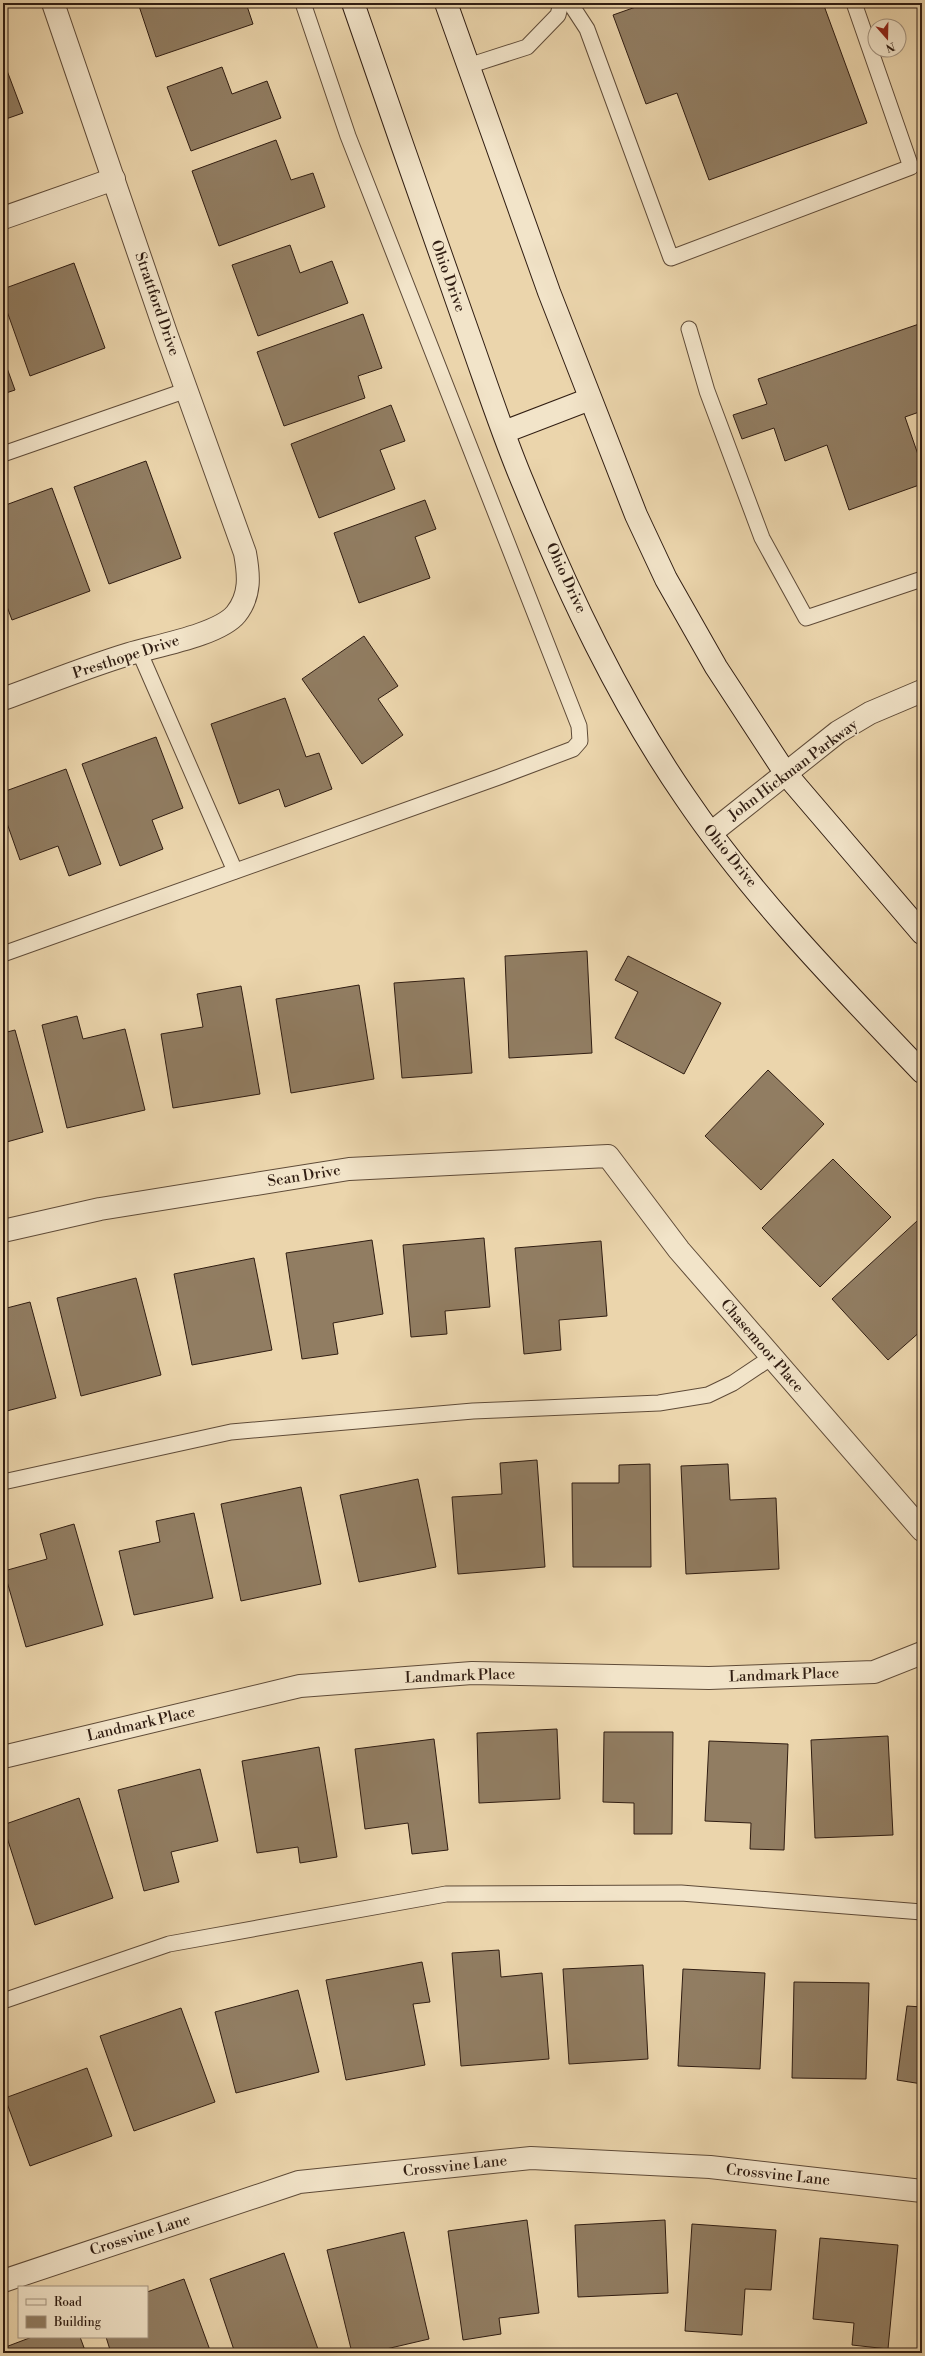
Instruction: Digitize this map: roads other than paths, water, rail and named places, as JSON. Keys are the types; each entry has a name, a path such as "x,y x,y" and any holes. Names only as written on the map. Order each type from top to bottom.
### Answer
{"street":[{"name":"Strattford Drive","path":"53,3 245,553 248,570 248,590 241,605"},
{"name":"Ohio Drive","path":"353,3 523,484 600,652 631,708 683,795 711,833 814,958 922,1072"},
{"path":"446,3 549,292 636,515 666,579 716,667 786,774 922,933"},
{"path":"3,218 114,179"},
{"path":"504,432 590,399"},
{"name":"Presthope Drive","path":"3,699 139,651 171,643 219,626 235,615 241,605"},
{"name":"John Hickman Parkway","path":"711,833 838,732 870,713 922,691"},
{"name":"Sean Drive","path":"3,1231 100,1209 349,1169 608,1156"},
{"name":"Chasemoor Place","path":"608,1156 679,1250 922,1530"},
{"name":"Landmark Place","path":"3,1757 300,1686 472,1673 709,1678 874,1672 922,1653"},
{"name":"Crossvine Lane","path":"3,2281 299,2182 531,2158 710,2167 922,2191"}],"lane":[{"path":"3,954 573,750 580,741 579,726 348,136 303,3"},
{"path":"468,66 527,47 558,15 561,3"},
{"path":"570,3 587,29 671,258 911,167 854,3"},
{"path":"689,329 707,391 762,538 806,618 922,579"},
{"path":"3,454 187,390"},
{"path":"139,651 235,871"},
{"path":"3,1482 231,1432 472,1411 659,1403 708,1395 733,1383 772,1357"},
{"path":"3,2001 169,1944 446,1894 681,1893 922,1912"}]}
